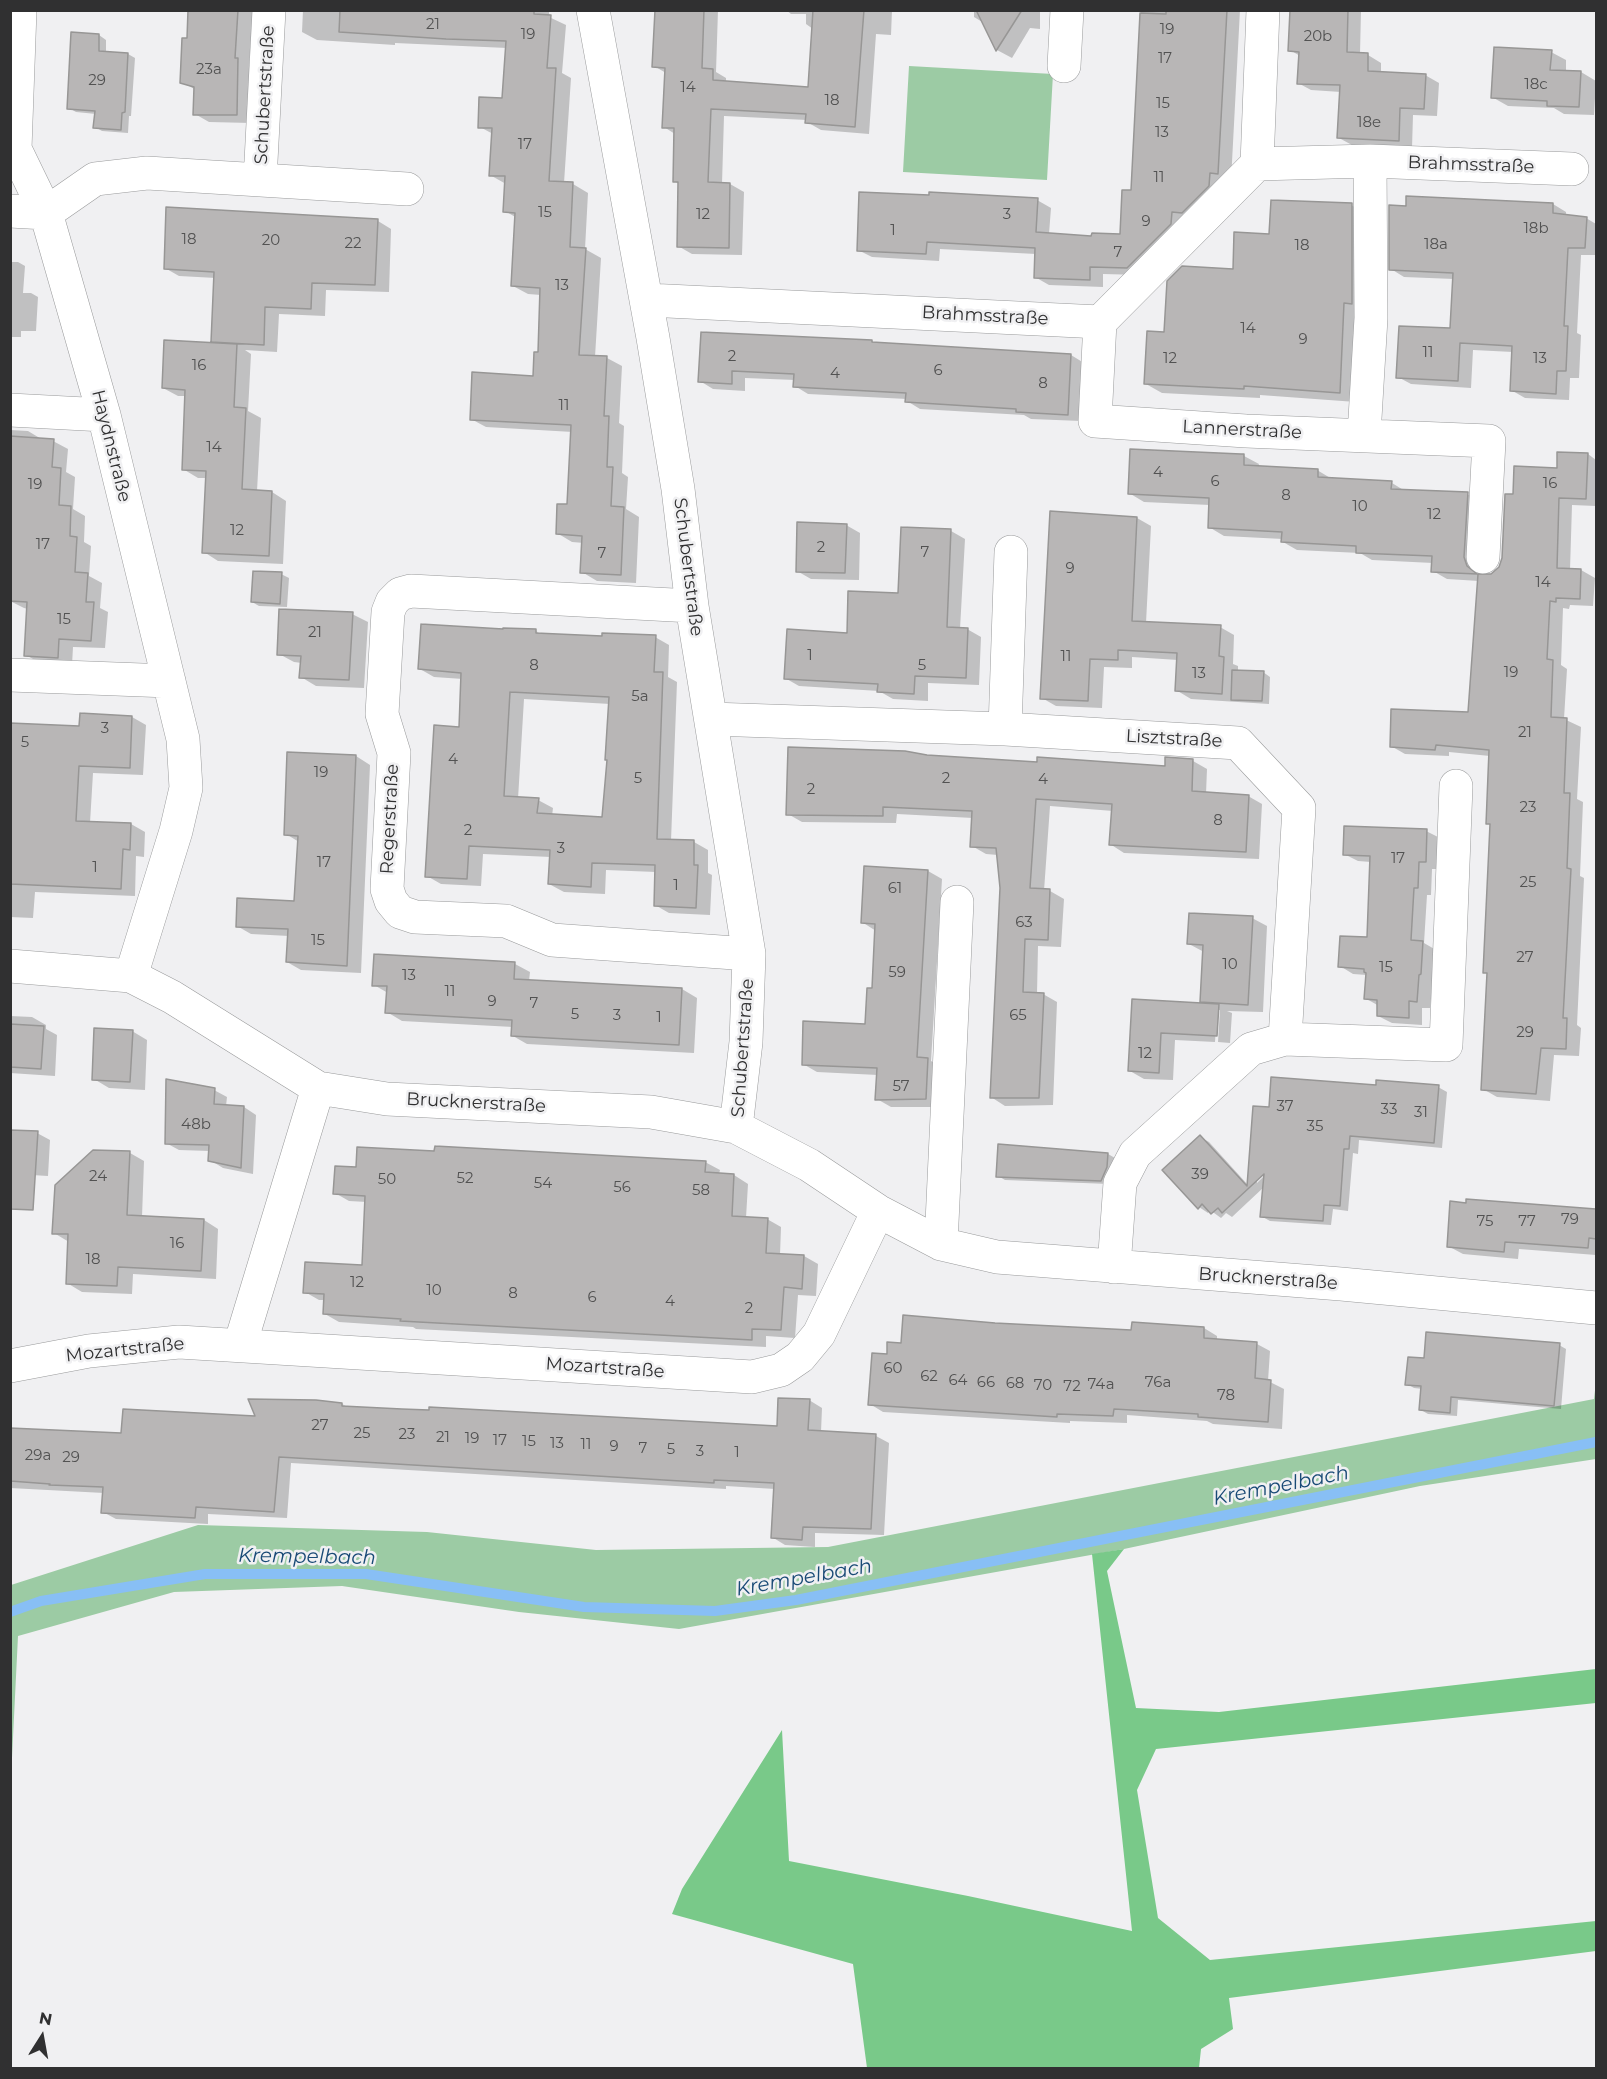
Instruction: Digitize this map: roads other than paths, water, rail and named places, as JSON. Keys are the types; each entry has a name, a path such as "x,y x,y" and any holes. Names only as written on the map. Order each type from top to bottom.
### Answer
{"street":[{"name":"Haydnstraße","path":"20,10 15,149 46,213 104,415 183,739 186,788 176,831 131,976"},
{"name":"Schubertstraße","path":"261,180 269,10"},
{"name":"Schubertstraße","path":"593,10 647,300 678,489 692,606 749,954 746,1042 736,1127"},
{"path":"1064,66 1067,10"},
{"path":"1100,322 1257,164 1263,10"},
{"path":"1364,435 1371,318 1370,161"},
{"name":"Brahmsstraße","path":"1257,164 1370,161 1572,169"},
{"path":"10,210 46,213 95,179 147,173 407,189"},
{"name":"Brahmsstraße","path":"647,300 1100,322"},
{"name":"Lannerstraße","path":"1100,322 1095,421 1246,431 1489,441 1484,557"},
{"path":"10,410 104,415"},
{"path":"1005,729 1011,552"},
{"name":"Regerstraße","path":"692,606 411,591 400,594 392,602 388,612 382,714 394,753 387,889 391,901 400,912 415,917 506,921 552,940 749,954"},
{"path":"10,675 170,681"},
{"name":"Lisztstraße","path":"711,719 1005,729 1238,743 1299,808 1285,1039"},
{"path":"1114,1267 1120,1183 1135,1154 1251,1049 1285,1039 1446,1045 1456,786"},
{"path":"941,1244 957,902"},
{"name":"Brucknerstraße","path":"10,966 131,976 172,997 318,1088 387,1099 651,1112 736,1127 809,1165 878,1211 941,1244 997,1257 1341,1284 1596,1308"},
{"path":"240,1345 318,1088"},
{"name":"Mozartstraße","path":"10,1366 89,1351 179,1342 752,1377 781,1370 800,1357 819,1334 878,1211"}],"waterway":[{"name":"Krempelbach","path":"10,1612 41,1601 205,1574 366,1574 584,1607 715,1611 796,1600 1596,1442"}]}
